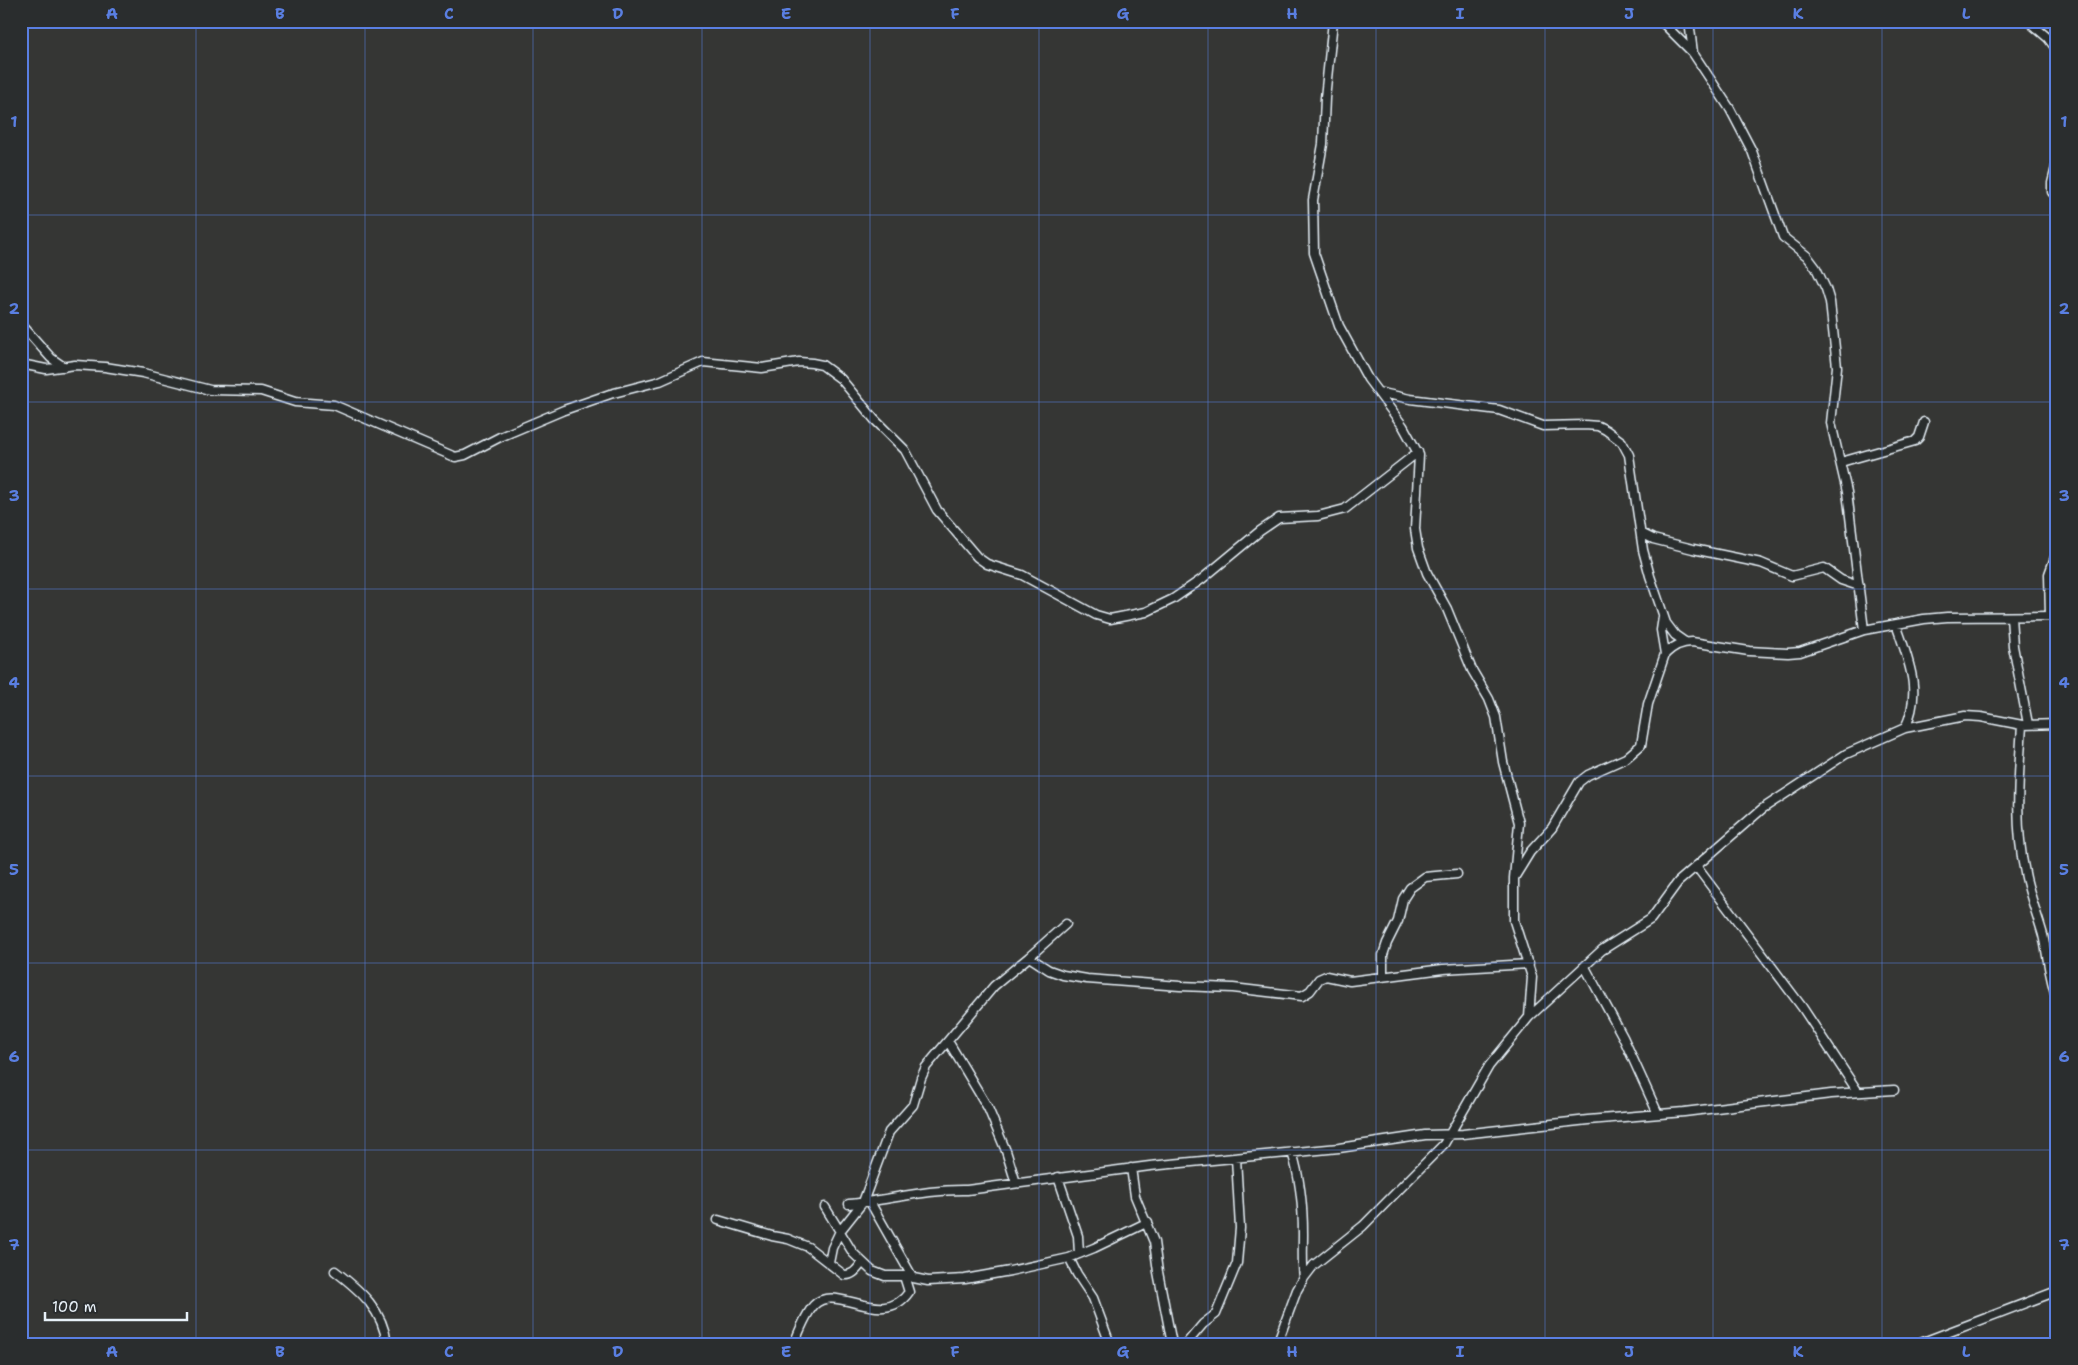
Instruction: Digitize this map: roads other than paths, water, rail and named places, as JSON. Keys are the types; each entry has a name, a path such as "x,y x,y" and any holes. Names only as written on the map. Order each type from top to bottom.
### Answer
{"street":[{"path":"1333,21 1325,98 1324,144 1313,200 1314,253 1339,326 1365,372 1418,452 1420,459 1415,529 1418,548 1427,573 1446,609 1472,670 1490,699 1496,717 1503,762 1520,826 1514,878 1514,921 1532,977 1529,1017"},
{"path":"1661,21 1693,52 1730,108 1743,132 1763,178 1783,237 1807,256 1816,268 1826,289 1830,302 1837,366 1831,423 1841,462 1864,630"},
{"path":"1689,21 1693,52"},
{"path":"2028,21 2048,38 2057,50"},
{"path":"2057,163 2052,183 2053,193 2057,197"},
{"path":"21,324 50,358 64,367"},
{"path":"21,364 46,369 82,365 105,367 143,373 210,390 261,391 295,402 334,405 455,457 465,455 500,437 564,410 610,394 660,381 703,362 762,368 799,362 822,365 841,379 874,419 905,450 938,510 977,557 987,564 1038,583 1096,615 1110,618 1120,618 1146,612 1166,603 1202,578 1260,530 1279,518 1318,516 1345,509 1418,452"},
{"path":"1378,392 1499,410 1543,426 1585,424 1606,430 1622,442 1629,455 1645,561 1663,618 1670,630 1685,642"},
{"path":"1841,462 1915,441 1919,437 1924,422"},
{"path":"1641,534 1693,550 1761,563 1792,576 1824,568 1841,580 1859,586"},
{"path":"1514,878 1524,861 1552,828 1579,782 1588,775 1626,758 1641,745 1648,704 1665,654 1673,647 1685,642 1749,651 1788,653 1800,652 1864,630 1896,624 1947,617 2053,616 2049,574 2057,552"},
{"path":"2011,617 2013,646 2025,725 2017,802 2020,841 2025,873 2043,937 2049,972 2057,998"},
{"path":"1663,618 1662,642 1665,654"},
{"path":"1896,624 1914,688 1913,708 1905,728"},
{"path":"1277,1344 1297,1290 1304,1278 1321,1260 1363,1226 1444,1144 1489,1066 1529,1017 1602,950 1651,919 1678,882 1762,809 1857,748 1905,728 1965,716 2025,725 2057,724"},
{"path":"1696,866 1802,1007 1858,1092"},
{"path":"1383,976 1383,955 1398,921 1403,899 1410,888 1425,877 1457,874"},
{"path":"829,1263 832,1248 840,1232 867,1202 889,1132 913,1105 923,1072 994,986 1066,924"},
{"path":"1029,957 1049,970 1087,979 1233,988 1288,995 1306,994 1319,979 1326,976 1350,981 1443,969 1529,964"},
{"path":"1585,967 1623,1037 1658,1114"},
{"path":"948,1041 988,1108 1006,1151 1016,1183"},
{"path":"849,1204 922,1192 968,1190 1131,1168 1338,1148 1425,1135 1463,1134 1858,1092 1894,1090"},
{"path":"1292,1152 1298,1178 1301,1206 1304,1278"},
{"path":"1186,1344 1203,1324 1216,1314 1238,1263 1240,1228 1236,1158"},
{"path":"1131,1168 1135,1196 1148,1222 1154,1242 1172,1344"},
{"path":"1058,1178 1078,1236 1079,1254"},
{"path":"867,1202 913,1278"},
{"path":"825,1207 854,1253 872,1271 879,1275 904,1276 928,1281 958,1280 1069,1258 1148,1222"},
{"path":"718,1220 808,1247 844,1275 849,1276 862,1263"},
{"path":"1069,1258 1077,1274 1094,1298 1110,1344"},
{"path":"335,1271 364,1296 378,1314 384,1326 387,1344"},
{"path":"794,1344 814,1306 820,1301 834,1300 890,1308 904,1299 908,1292 904,1276"},
{"path":"1918,1344 2057,1291"}]}
